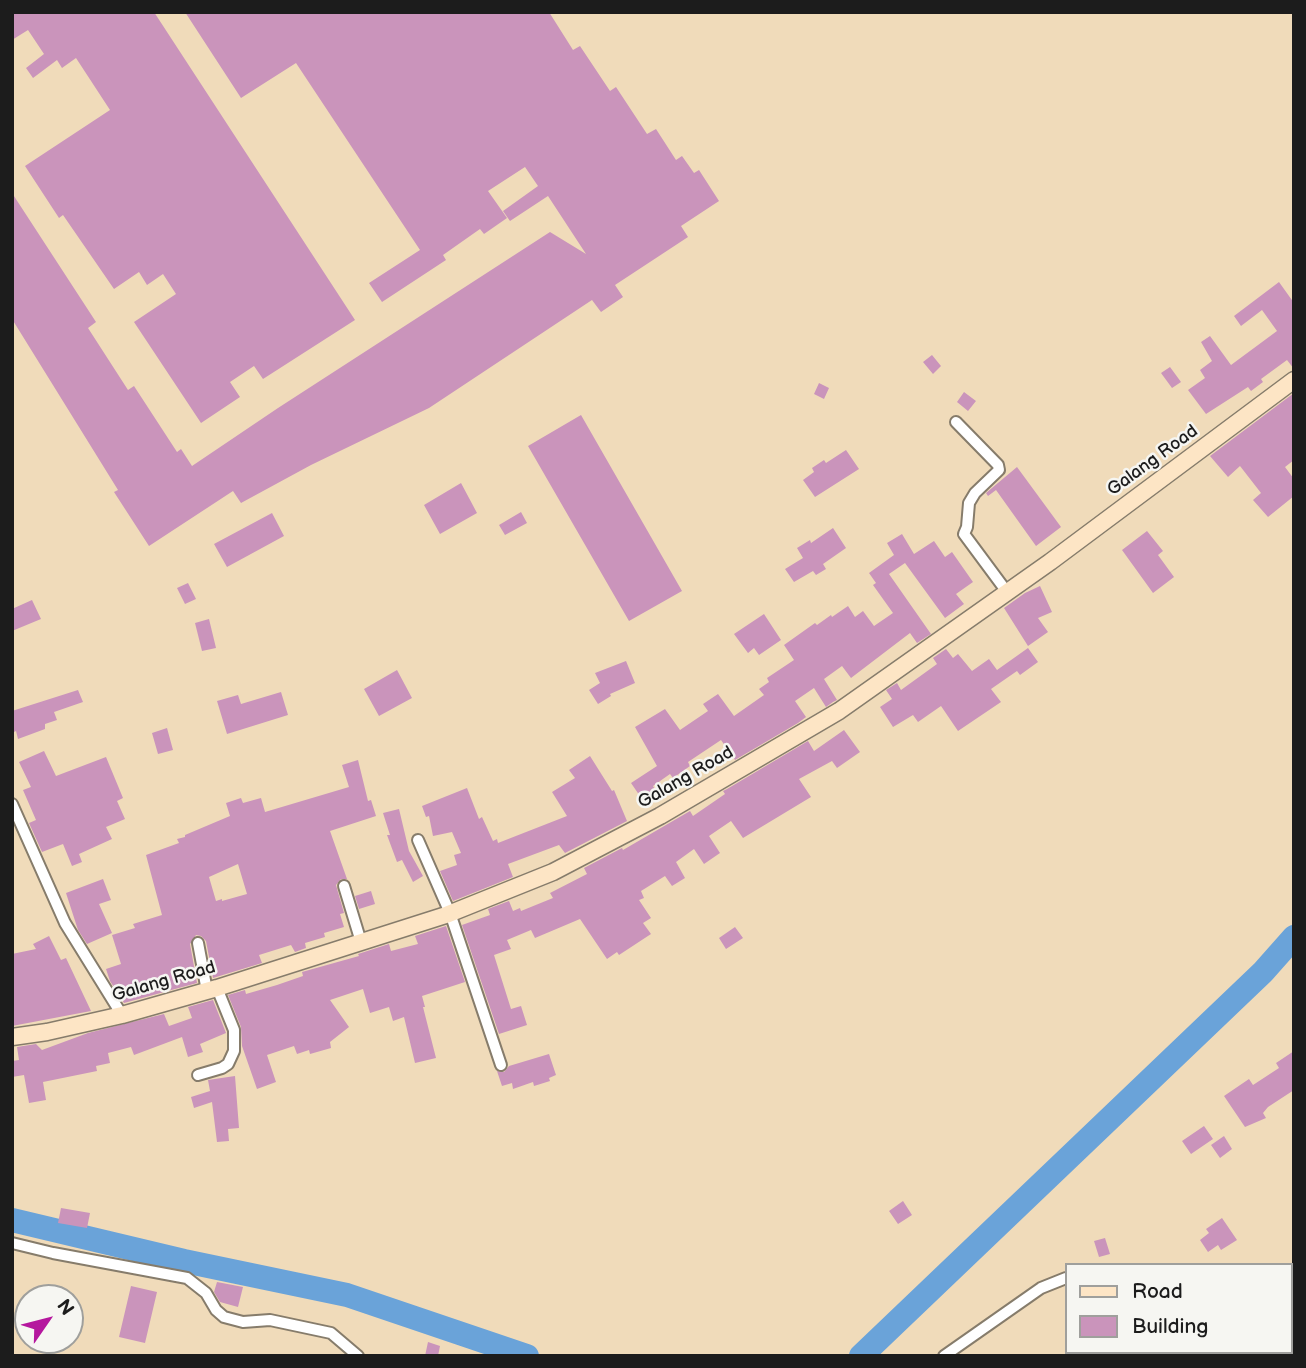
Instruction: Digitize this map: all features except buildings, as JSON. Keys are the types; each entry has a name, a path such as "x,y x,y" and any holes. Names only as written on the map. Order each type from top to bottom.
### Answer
{"street":[{"name":"Galang Road","path":"12,1037 122,1015 212,989 450,913 528,884 672,810 839,711 1007,592 1294,380"},
{"path":"956,422 998,465 999,470 975,492 969,503 964,534 1007,592"},
{"path":"12,804 65,923 122,1015"},
{"path":"418,841 450,913 501,1065"},
{"path":"344,886 361,942"},
{"path":"198,943 212,989 234,1030 234,1051 228,1064 198,1075"},
{"path":"12,1243 187,1278 206,1293 223,1317 243,1322 270,1321 331,1333 358,1356"},
{"path":"944,1356 1041,1288 1064,1279"}],"waterway":[{"path":"861,1356 1263,972 1294,937"},
{"path":"12,1220 184,1261 347,1295 527,1356"}]}
